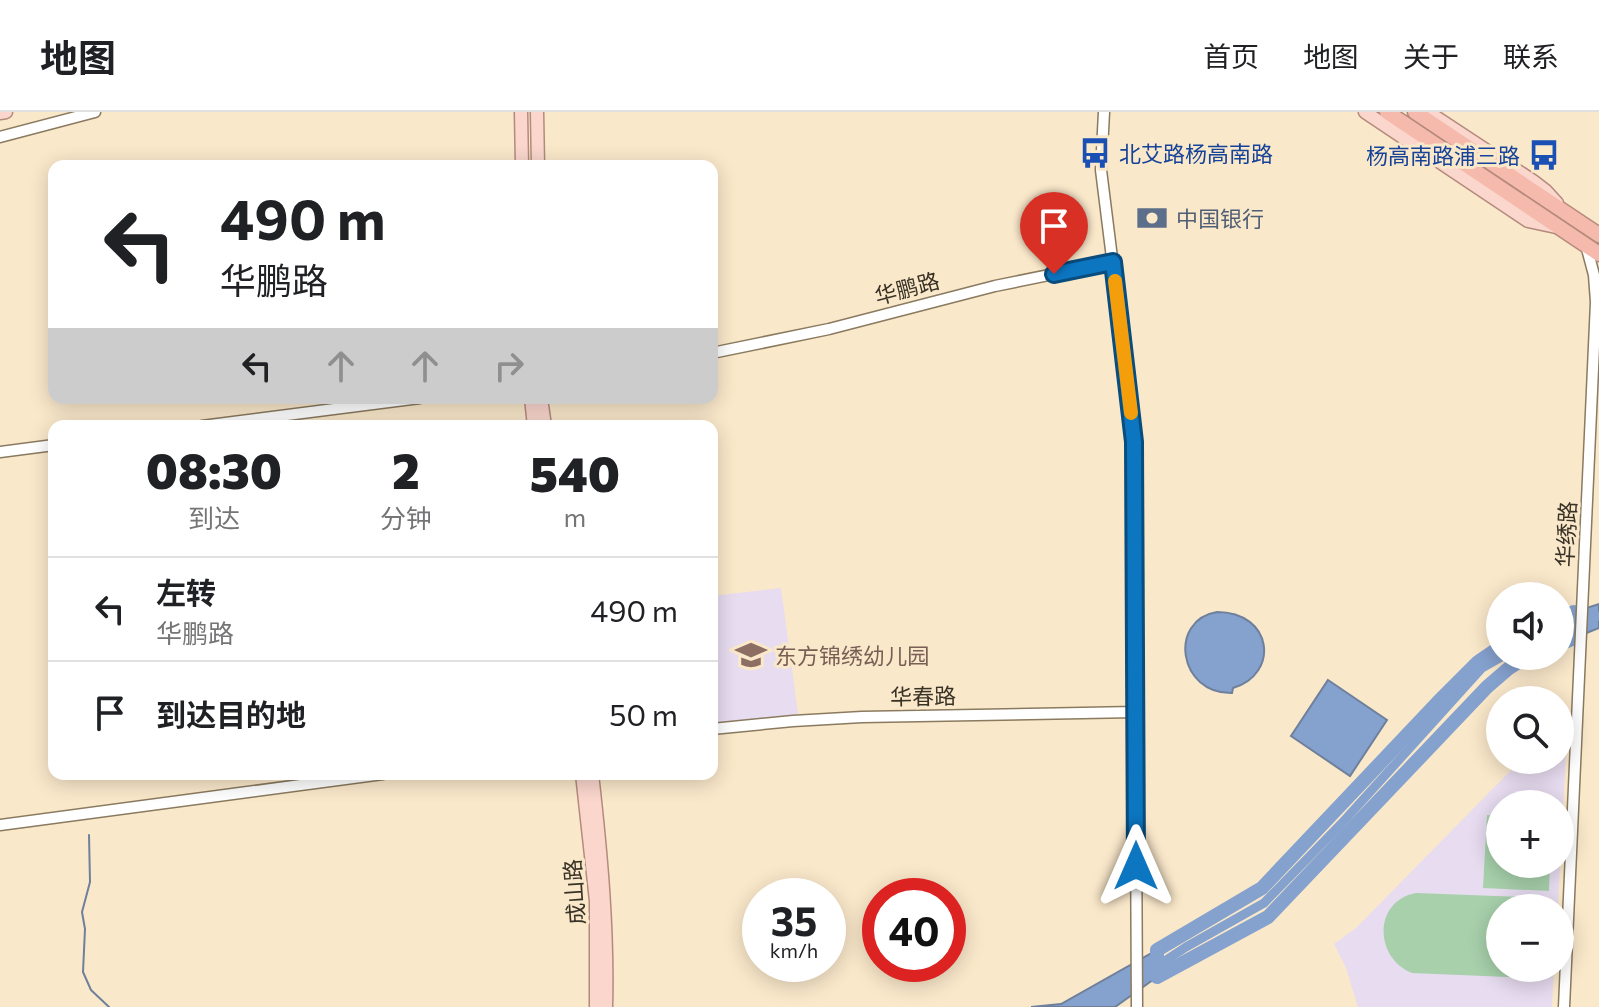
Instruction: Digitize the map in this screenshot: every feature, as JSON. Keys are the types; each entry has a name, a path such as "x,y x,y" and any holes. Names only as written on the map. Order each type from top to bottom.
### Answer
{"highway":[{"path":"1387,112 1427,124"},
{"path":"1415,112 1427,124 1564,221 1593,250"},
{"path":"1564,221 1599,235"}],"main road":[{"path":"521,112 522,160"},
{"path":"537,112 538,160"},
{"path":"1365,112 1528,221 1564,221"},
{"path":"1427,124 1546,191 1564,221"},
{"name":"成山路","path":"583,780 596,901 596,1007"},
{"name":"成山路","path":"593,780 605,901 606,1007"}],"street":[{"path":"47,112 50,116 66,119"},
{"path":"0,137 95,112"},
{"path":"1104,112 1101,170 1134,442 1137,1007"},
{"name":"华绣路","path":"1564,1007 1598,299 1593,250"},
{"name":"华鹏路","path":"718,352 829,329 995,286 1113,262"},
{"path":"249,420 373,404"},
{"path":"0,452 48,446"},
{"name":"华春路","path":"718,728 862,717 1135,712"},
{"path":"0,825 338,780"}],"shaded area":[{"name":"东方锦绣幼儿园","path":"781,588 798,714 718,723 718,595"},
{"path":"1507,774 1565,774 1564,790 1492,790"},
{"path":"1486,796 1486,878 1559,878 1559,894 1486,894 1486,982 1553,982 1552,1007 1358,1007 1346,968 1334,944 1356,928"}],"green space":[{"path":"1486,833 1486,878 1549,878 1549,891 1483,888"},
{"path":"1416,893 1486,896 1486,976 1412,973 1399,966 1385,943 1384,930 1392,907 1402,898"}],"water":[{"path":"1599,604 1599,628 1574,638 1574,612"},
{"path":"1217,612 1236,615 1250,622 1259,632 1264,645 1258,670 1248,681 1233,688 1232,693 1214,690 1200,682 1186,656 1186,641 1191,628 1201,618"},
{"path":"1328,680 1387,720 1350,776 1291,736"},
{"path":"1157,950 1157,977 1115,1007 1031,1007 1061,1004"}],"waterway":[{"path":"1574,624 1599,616"},
{"path":"1486,657 1438,702 1262,888 1157,950 1157,977 1268,917 1507,670"},
{"path":"1148,972 1264,903 1486,666"},
{"path":"89,835 90,882 82,912 85,929 83,972 91,990 109,1007"}],"slow traffic":[{"path":"1115,281 1131,413"}],"place":[{"name":"北艾路杨高南路","path":"1095,153"},
{"name":"杨高南路浦三路","path":"1544,155"},
{"name":"中国银行","path":"1152,218"},
{"name":"东方锦绣幼儿园","path":"751,655"}],"route":[{"path":"1054,274 1113,262 1134,442 1136,866"}]}
